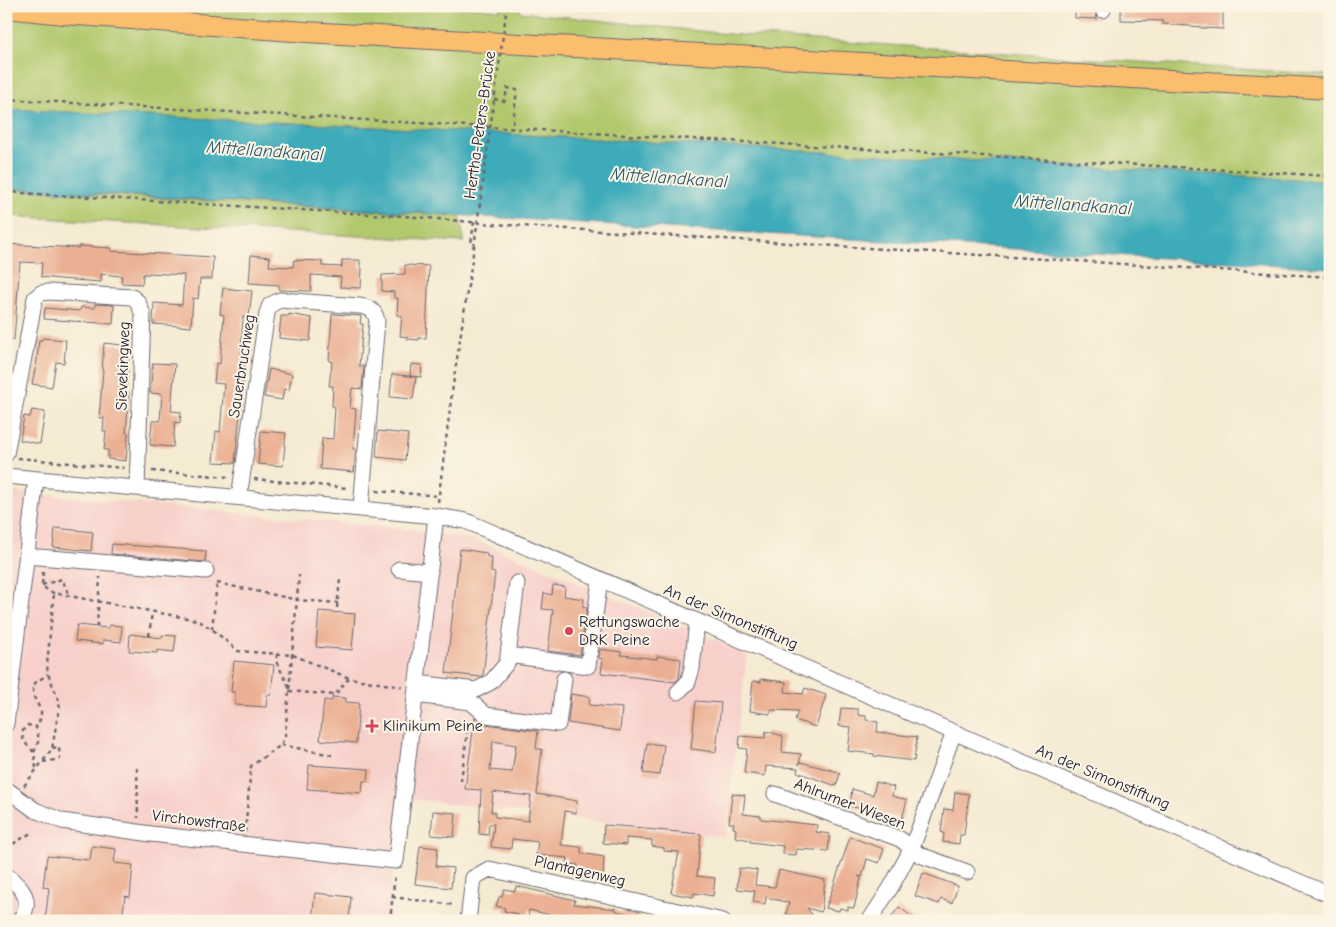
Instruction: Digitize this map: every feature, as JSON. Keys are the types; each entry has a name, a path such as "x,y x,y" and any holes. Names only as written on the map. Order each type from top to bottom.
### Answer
{"main road":[{"path":"6,8 63,10 101,17 306,32 1330,89"},
{"path":"6,17 63,10"}],"street":[{"name":"Sievekingweg","path":"11,456 35,298 41,293 48,292 132,297 138,302 143,315 137,488"},
{"name":"Sauerbruchweg","path":"239,497 267,314 270,305 280,300 360,306 372,310 376,315 377,321 361,508"},
{"path":"6,476 436,516 396,861"},
{"path":"6,724 11,645 27,556 36,479"},
{"name":"An der Simonstiftung","path":"436,516 466,521 1330,895"},
{"path":"27,556 206,571"},
{"path":"399,569 430,572"},
{"path":"508,655 588,666 600,580"},
{"path":"416,689 476,690 491,682 506,663 516,583"},
{"path":"678,692 688,682 692,668 697,621"},
{"path":"416,689 471,702 486,715 558,724 564,679"},
{"name":"Ahlrumer Wiesen","path":"869,921 891,887 912,848 954,732"},
{"name":"Virchowstraße","path":"11,792 35,810 62,821 139,832 396,861"},
{"name":"Ahlrumer Wiesen","path":"775,794 900,839 920,855 967,872"},
{"name":"Plantagenweg","path":"469,914 473,878 489,868 723,921"},
{"path":"6,874 24,890 26,900 19,921"}],"path":[{"name":"Hertha-Peters-Brücke","path":"474,247 507,6"},
{"path":"494,100 505,101 507,88 517,90 512,129"},
{"path":"6,99 1330,176"},
{"path":"6,192 1330,277"},
{"path":"436,516 474,247 470,244 474,222"},
{"path":"11,456 138,470 440,496"},
{"path":"44,558 42,585 48,591 197,620 212,628 238,651 292,655 349,678 416,689"},
{"path":"97,627 101,563"},
{"path":"206,571 217,581 212,628"},
{"path":"243,844 252,766 281,745 285,736 300,575"},
{"path":"42,585 62,579 69,596"},
{"path":"338,608 340,579"},
{"path":"217,583 298,600 338,603"},
{"path":"11,792 37,769 52,748 60,703 48,674 47,665 54,593"},
{"path":"150,636 152,612"},
{"path":"277,654 276,662 289,689"},
{"path":"37,769 34,752 39,740 36,727 41,718 41,711 33,690 35,683 48,674"},
{"path":"289,689 335,695 349,678"},
{"path":"461,782 471,702"},
{"path":"34,752 24,742 22,734 28,725 36,727"},
{"path":"281,745 332,755"},
{"path":"43,762 60,759 59,747 52,748"},
{"path":"137,768 139,832"},
{"path":"6,848 31,833"},
{"path":"390,921 396,861"},
{"path":"392,897 469,914"}],"shaded area":[{"name":"Klinikum Peine","path":"6,491 406,529 473,539 747,653 725,837 402,798 387,921 6,921"}],"green space":[{"path":"6,6 462,6 500,10 501,6 520,6 520,12 728,34 1330,75 1330,181 473,132 6,109"},
{"path":"6,189 460,216 464,242 6,216"}],"water":[{"name":"Mittellandkanal","path":"6,109 473,132 1330,181 1330,268 6,188"}],"building":[{"path":"1075,6 1094,6 1097,19 1075,18"},
{"path":"1121,6 1185,6 1185,9 1206,9 1206,6 1221,6 1221,9 1223,9 1223,29 1163,24 1163,21 1121,20"},
{"path":"6,244 112,248 111,251 213,257 212,279 200,279 198,299 193,298 191,327 153,324 154,303 182,305 184,275 143,274 142,284 121,283 122,276 101,274 101,282 61,279 41,277 42,263 20,262 14,340 6,340"},
{"path":"251,255 270,257 269,266 293,267 294,260 322,261 322,266 342,267 342,260 360,260 360,267 362,268 361,288 340,287 341,277 311,275 311,291 279,290 279,285 249,283"},
{"path":"405,265 429,266 426,338 419,338 419,340 400,336 402,316 397,315 398,298 394,298 394,292 382,291 382,275 405,274"},
{"path":"223,288 252,291 249,317 243,317 241,353 245,354 245,366 235,463 213,462 216,431 220,432 224,384 214,383 216,363 220,364 224,315 220,314"},
{"path":"95,304 114,305 113,324 44,319 45,308 80,311 81,307 95,308"},
{"path":"289,314 312,318 310,341 279,338 281,316 289,316"},
{"path":"332,314 361,316 360,324 363,324 359,366 364,366 362,389 352,388 350,408 356,409 353,449 356,449 354,472 320,469 322,438 333,439 335,407 332,406 333,386 329,386 332,362 329,361"},
{"path":"43,338 66,340 64,363 56,362 52,387 32,384 39,340"},
{"path":"104,343 130,346 126,392 129,392 126,461 108,459 108,450 104,450 106,431 103,431 104,418 99,418"},
{"path":"153,363 175,364 171,411 181,412 180,423 175,422 173,447 150,445 152,421 160,421 162,394 150,393"},
{"path":"411,364 422,365 421,377 410,376"},
{"path":"269,369 292,374 289,390 284,389 282,400 264,397"},
{"path":"392,374 416,377 413,399 390,397"},
{"path":"32,410 45,412 40,444 20,440 24,416 30,417"},
{"path":"261,431 286,433 283,466 258,464"},
{"path":"378,431 408,434 405,460 376,457"},
{"path":"55,528 93,532 91,551 53,547"},
{"path":"112,544 206,551 205,562 111,554"},
{"path":"460,549 487,553 487,557 492,557 491,572 495,573 483,676 481,677 446,673"},
{"name":"Rettungswache DRK Peine","path":"553,585 565,587 564,596 584,599 583,607 587,607 580,655 548,651 553,610 542,609 544,593 552,595"},
{"path":"319,611 355,614 352,650 316,647"},
{"path":"77,625 109,628 109,625 122,626 121,642 103,640 103,644 75,641"},
{"path":"130,634 162,638 162,635 176,636 174,652 157,650 157,653 129,651"},
{"path":"600,649 621,652 621,655 657,659 657,656 681,659 679,678 675,682 601,673 603,659 599,658"},
{"path":"234,661 274,665 271,695 267,695 266,707 235,705 235,692 231,692"},
{"path":"761,679 786,682 785,692 803,694 805,688 826,695 816,727 795,720 798,711 771,710 770,714 750,711 753,681 761,682"},
{"path":"571,694 590,697 589,705 622,708 620,731 568,723"},
{"path":"332,697 346,698 345,702 359,703 356,743 320,740 324,700 332,701"},
{"path":"696,701 721,703 716,752 691,749"},
{"path":"841,708 858,709 858,715 866,716 866,720 878,722 877,732 917,737 914,761 848,751 851,727 839,726"},
{"path":"475,717 485,724 538,731 536,749 542,749 537,794 577,801 576,813 565,811 561,845 581,847 581,853 604,857 603,876 577,872 578,865 567,864 568,858 536,855 538,842 512,839 511,849 491,847 494,824 489,824 488,835 479,834 481,790 465,789","holes":["493,741 516,745 512,772 490,770","493,792 531,796 528,821 495,817 495,812 491,812"]},
{"path":"766,731 783,736 782,752 801,754 799,765 800,762 838,772 840,774 836,786 797,772 798,768 766,766 765,776 744,773 747,749 739,748 740,736 765,738"},
{"path":"647,743 664,745 660,775 643,773"},
{"path":"309,765 369,769 368,781 363,781 362,793 307,789"},
{"path":"876,782 894,787 892,796 907,800 902,819 850,806 852,789 873,795"},
{"path":"955,792 969,794 964,835 960,835 959,844 943,842 944,833 941,832 944,809 953,810"},
{"path":"732,794 745,795 743,814 761,816 761,819 817,825 816,832 830,834 828,851 797,849 796,855 783,854 783,846 750,842 750,840 735,837 736,829 733,828 734,823 729,823"},
{"path":"433,811 456,813 454,837 431,835"},
{"path":"604,825 701,834 697,876 715,878 713,896 694,893 693,897 671,893 679,852 664,851 664,848 652,846 652,840 626,838 626,845 603,843"},
{"path":"850,837 884,849 879,863 867,859 862,877 858,876 861,878 854,908 848,907 848,910 840,908 839,911 826,908"},
{"path":"92,846 116,849 114,863 133,865 130,897 125,896 122,921 45,921 49,888 43,887 47,856 90,860"},
{"path":"420,846 438,848 436,866 453,868 451,888 415,884"},
{"path":"739,868 757,870 755,885 775,887 779,870 825,880 821,912 807,908 816,920 786,914 789,903 766,897 765,904 753,902 755,891 737,889"},
{"path":"923,873 958,886 952,903 941,899 939,904 915,896"},
{"path":"516,886 575,900 574,904 616,909 616,911 641,917 641,921 576,921 529,910 528,920 517,918 518,914 504,911 505,908 496,906 499,897 502,897 504,889 515,891"},
{"path":"315,893 351,897 349,921 312,921"},
{"path":"899,907 918,921 888,921"}],"place":[{"name":"Rettungswache DRK Peine","path":"569,631"},
{"name":"Klinikum Peine","path":"372,726"}]}
